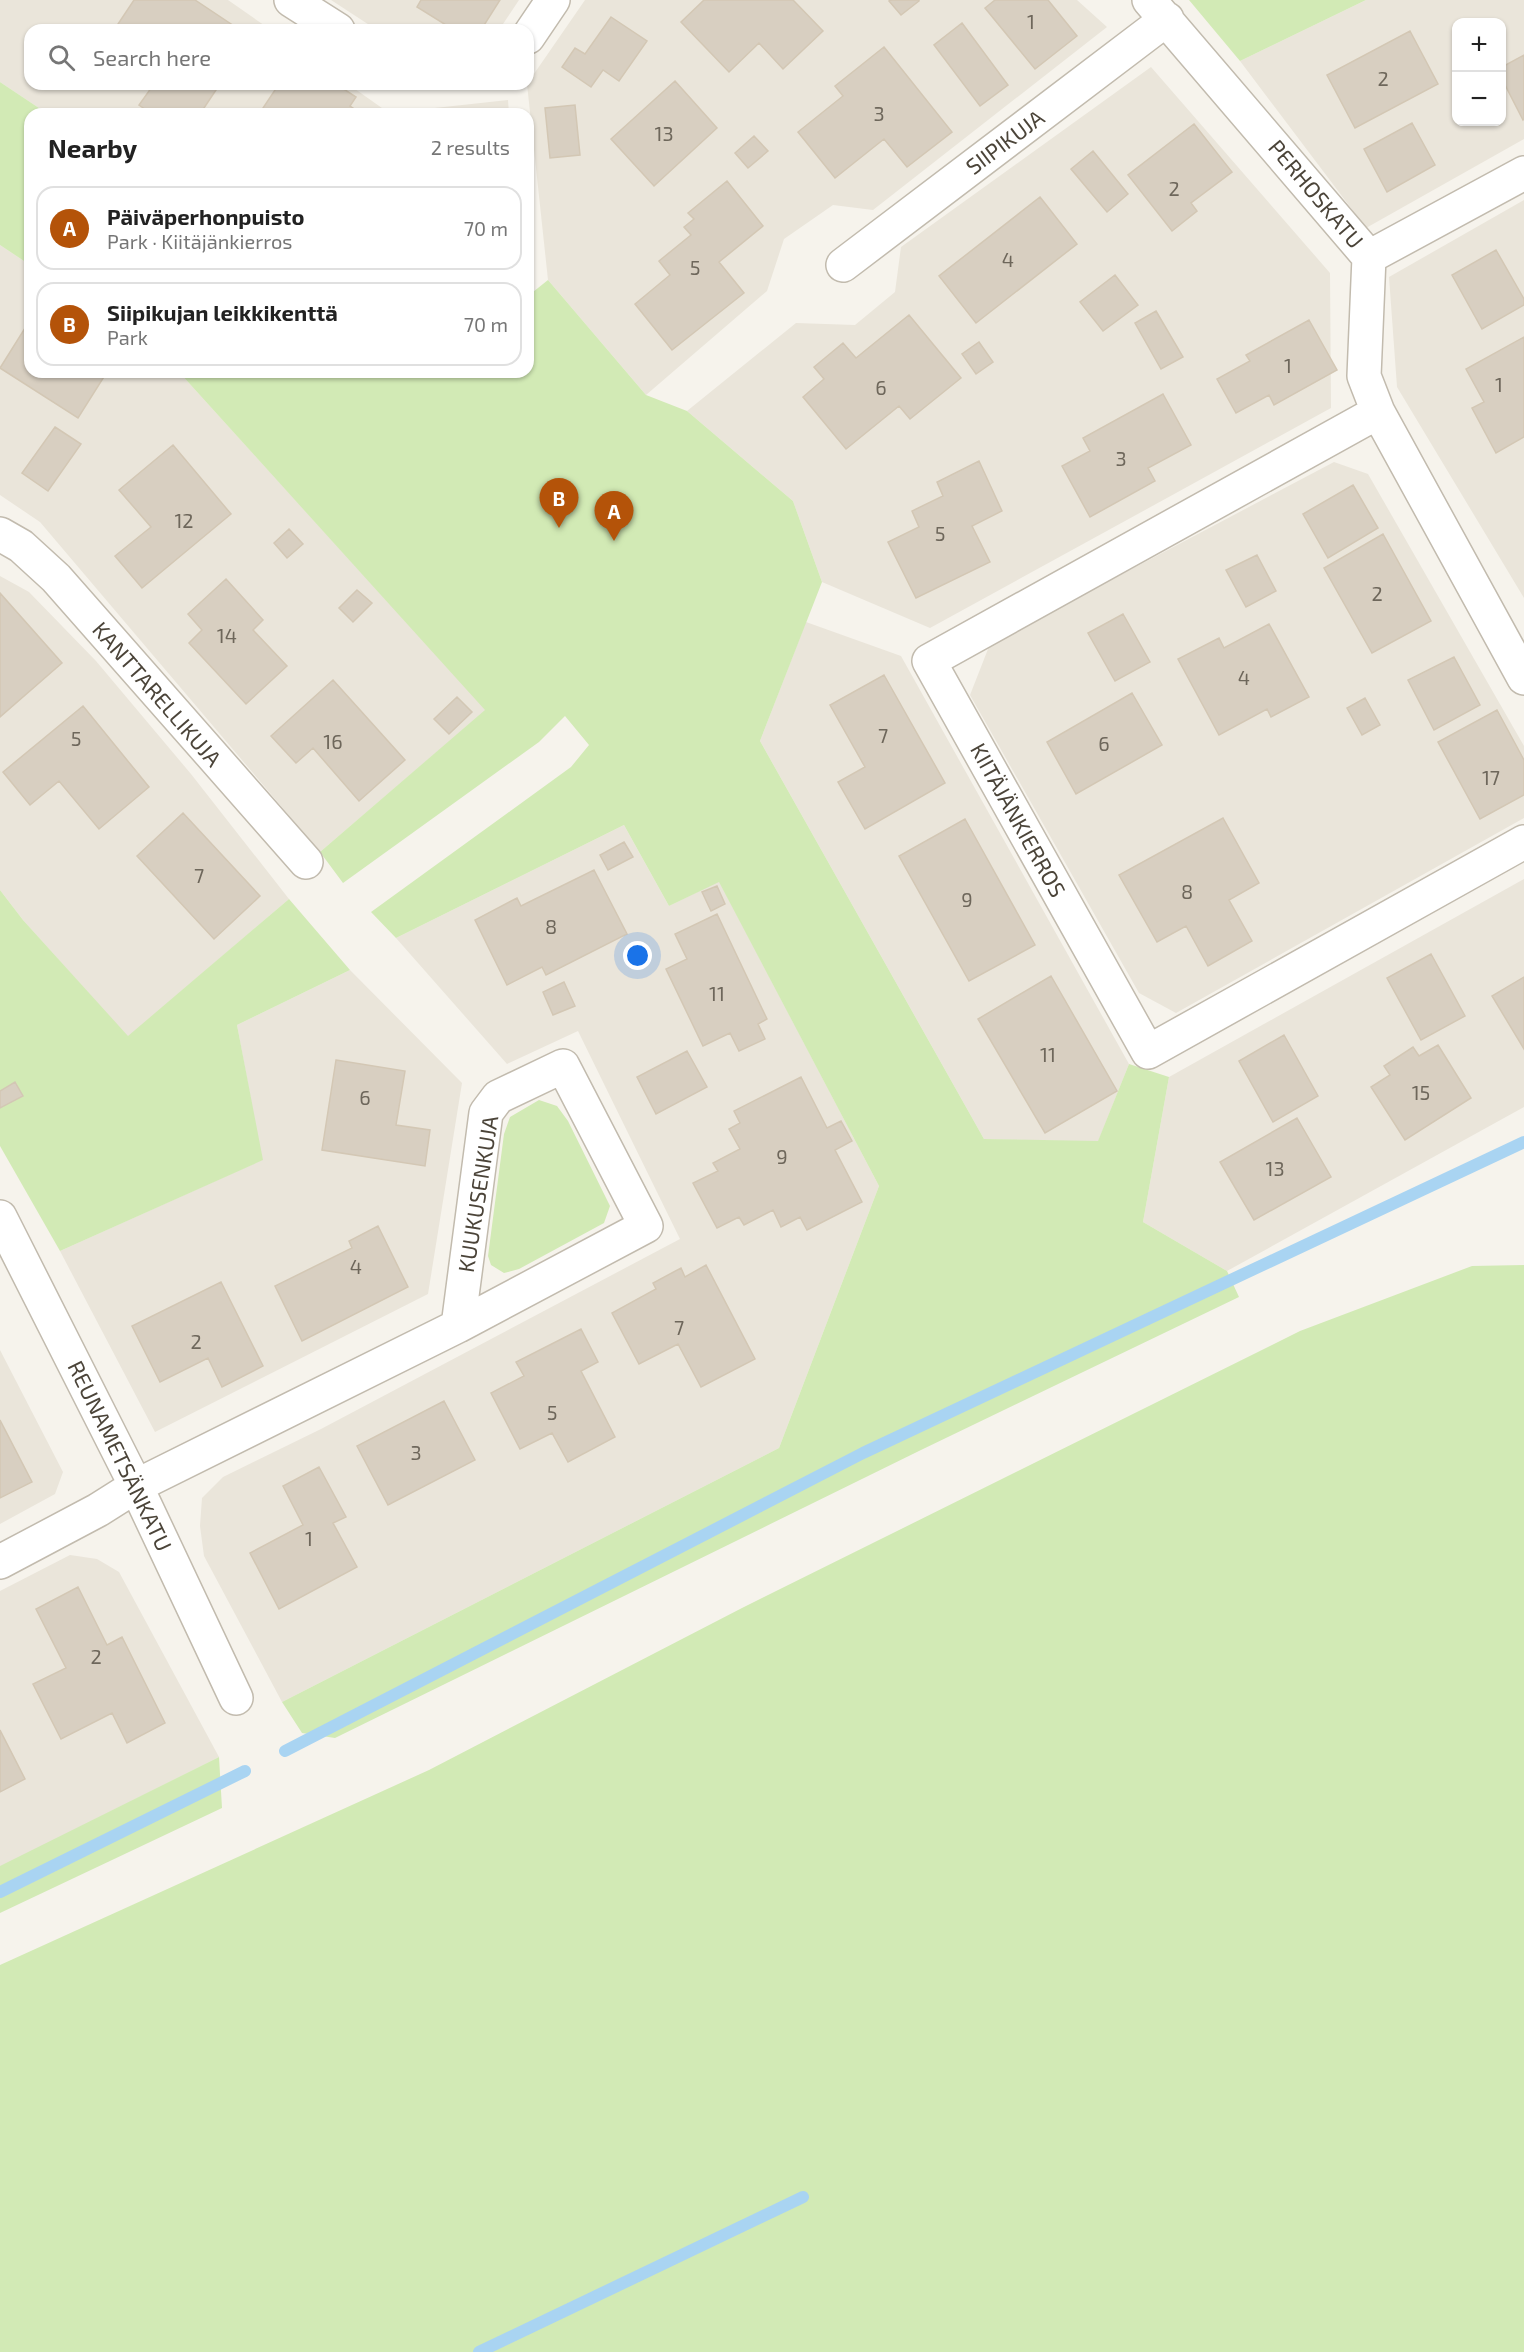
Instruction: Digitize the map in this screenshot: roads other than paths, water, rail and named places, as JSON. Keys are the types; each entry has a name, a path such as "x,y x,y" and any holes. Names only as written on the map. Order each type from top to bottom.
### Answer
{"street":[{"path":"291,0 329,24"},
{"path":"534,28 553,0"},
{"name":"PERHOSKATU","path":"1158,10 1369,257 1364,376 1378,412 1524,678"},
{"name":"SIIPIKUJA","path":"843,265 1158,10"},
{"path":"1369,257 1524,173"},
{"name":"KIITÄJÄNKIERROS","path":"1378,412 929,660 1148,1052 1524,842"},
{"name":"KANTTARELLIKUJA","path":"0,534 21,546 56,578 306,862"},
{"name":"KUUKUSENKUJA","path":"0,1562 98,1510 136,1486 458,1326 646,1226 563,1066 498,1096 486,1113 458,1326"},
{"name":"REUNAMETSÄNKATU","path":"0,1217 136,1486 236,1698"}],"waterway":[{"path":"285,1751 863,1453 1524,1142"},
{"path":"0,1892 245,1771"},
{"path":"479,2352 803,2197"}],"place":[{"name":"Siipikujan leikkikenttä","path":"559,528"},
{"name":"Päiväperhonpuisto","path":"614,541"}]}
